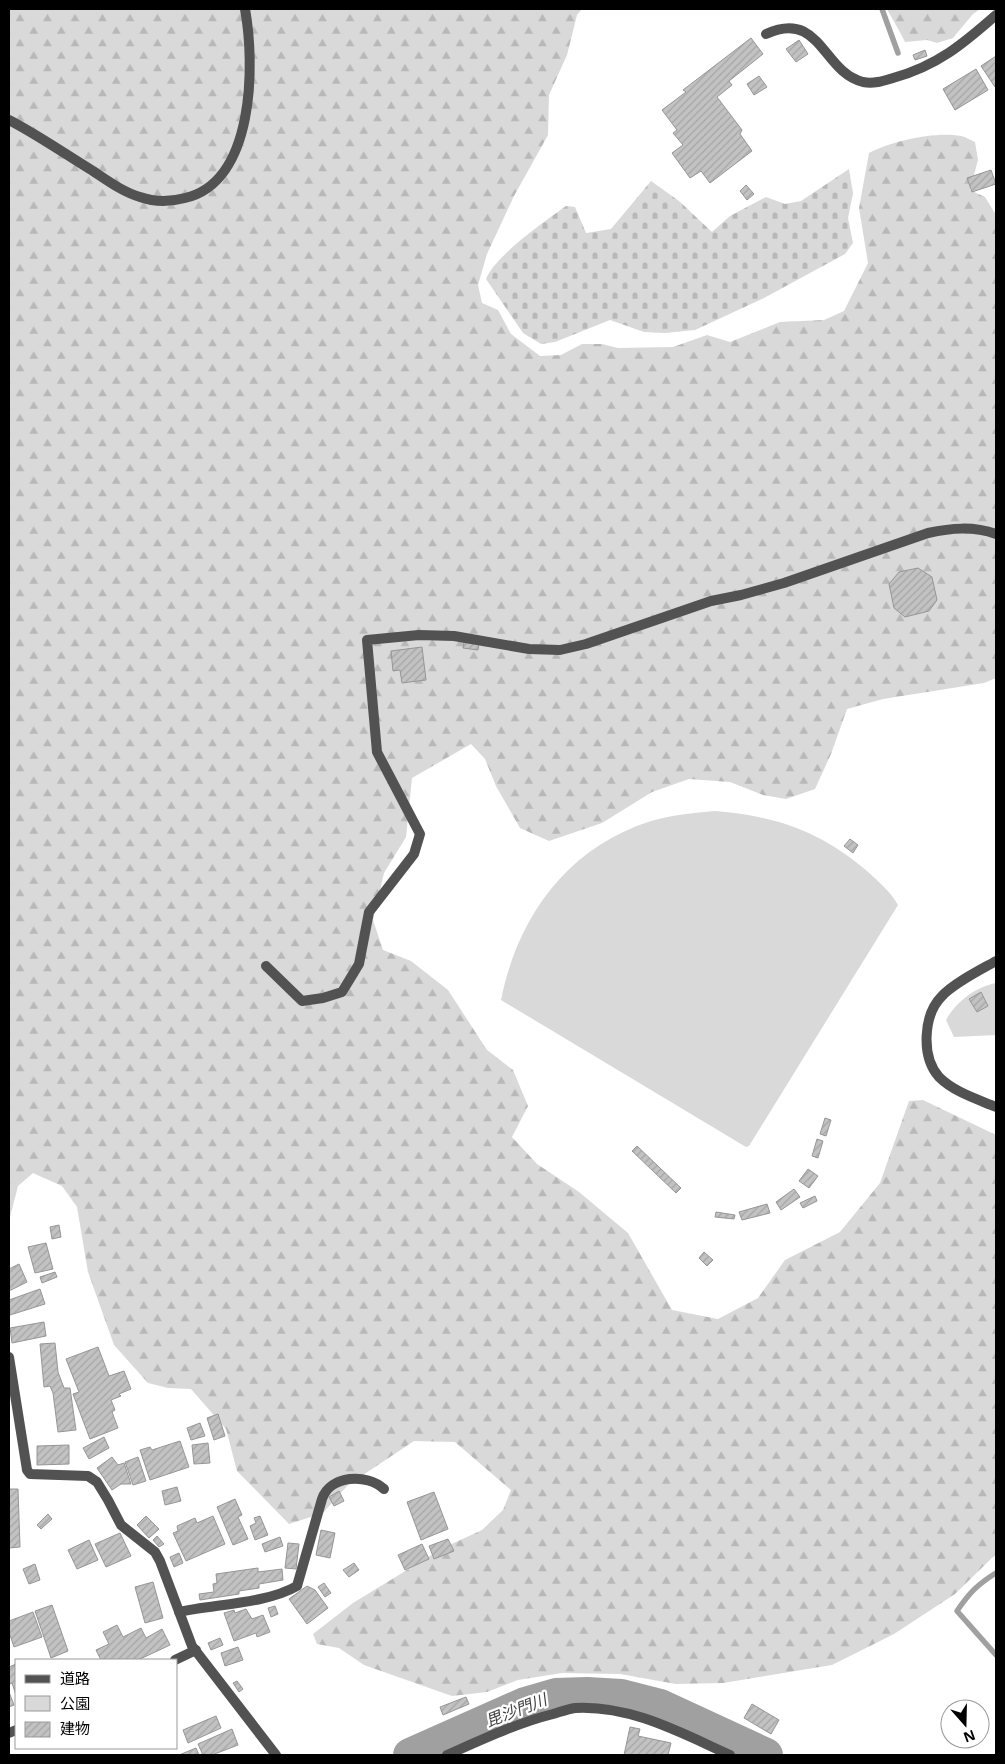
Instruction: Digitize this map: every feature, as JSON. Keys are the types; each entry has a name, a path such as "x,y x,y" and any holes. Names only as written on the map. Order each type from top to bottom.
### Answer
{"street":[{"path":"9,120 28,129 113,184 140,197 170,202 196,196 215,181 231,161 242,135 249,84 248,28 244,9"},
{"path":"766,34 777,29 794,27 810,35 851,77 863,82 876,83 904,75 940,60 966,42 996,15"},
{"path":"266,966 302,1001 324,998 342,992 359,964 369,912 414,854 420,834 377,752 367,640 419,636 454,636 529,649 560,650 586,644 711,601 784,583 928,533 950,528 960,528 996,534"},
{"path":"996,961 941,996 931,1014 926,1029 927,1048 931,1065 940,1077 962,1092 996,1107"},
{"path":"9,1358 27,1470 30,1474 88,1476 97,1482 121,1525 155,1552 192,1646 276,1755"},
{"path":"179,1612 256,1599 297,1586 324,1492 329,1486 345,1480 367,1479 384,1489"},
{"path":"177,1659 196,1650"},
{"path":"447,1755 535,1718 574,1708 602,1709 628,1713 664,1725 730,1755"}],"green space":[{"path":"9,9 582,9 577,15 567,55 549,95 548,135 514,196 487,254 478,285 482,303 498,310 511,334 540,356 561,355 582,344 602,344 618,348 673,347 707,335 730,342 780,322 824,320 844,311 868,263 859,208 869,153 901,141 927,136 961,136 975,142 978,160 970,190 985,197 996,215 996,678 984,683 883,699 847,709 831,754 815,789 786,799 763,795 730,782 689,779 652,792 602,823 549,841 520,828 496,786 485,759 471,744 412,778 406,837 384,873 373,920 383,950 411,961 448,990 487,1050 513,1070 528,1106 512,1137 537,1164 579,1192 628,1233 672,1310 718,1319 758,1298 785,1260 840,1232 880,1183 909,1101 923,1100 996,1135 996,1554 955,1594 894,1634 832,1665 723,1683 676,1684 620,1674 562,1673 518,1680 487,1692 452,1696 364,1665 339,1648 317,1644 313,1634 353,1603 443,1548 482,1530 503,1510 511,1490 455,1442 414,1441 348,1485 323,1513 289,1524 237,1471 226,1429 191,1389 168,1388 148,1383 114,1345 88,1272 77,1207 62,1186 33,1173 18,1186 9,1221"},
{"path":"887,9 980,9 973,14 953,38 937,43 927,40 905,42"},
{"path":"849,169 853,193 848,218 853,243 845,254 764,298 695,330 665,333 644,332 610,320 555,342 541,344 523,333 486,279 491,270 510,250 566,206 575,207 586,233 611,229 651,181 679,201 712,232 730,216 766,197 785,204 801,201"},
{"path":"715,811 737,813 778,822 796,828 832,845 867,871 888,891 898,905 749,1146 746,1147 501,1000 509,969 520,940 534,914 551,889 571,867 621,833 651,821 690,813"},
{"path":"996,983 996,1035 954,1037 946,1020 950,1013 967,996 981,988"}],"building":[{"path":"751,38 763,54 729,81 732,85 717,97 742,130 740,134 752,151 710,183 701,171 690,178 672,153 683,145 673,133 677,130 662,110 686,92 683,90"},
{"path":"799,40 808,54 796,62 786,49"},
{"path":"925,50 927,56 915,60 913,55"},
{"path":"996,56 996,86 995,87 981,66"},
{"path":"976,69 988,90 955,110 943,89"},
{"path":"759,76 767,87 754,95 747,84"},
{"path":"991,170 996,184 972,192 967,178"},
{"path":"746,185 754,194 747,200 740,191"},
{"path":"918,568 932,577 937,600 929,611 905,617 894,608 889,584 899,572"},
{"path":"464,642 479,643 478,650 463,648"},
{"path":"422,647 426,680 402,683 400,670 393,671 391,651"},
{"path":"850,839 858,845 853,853 844,846"},
{"path":"981,992 988,1006 977,1012 969,999"},
{"path":"825,1118 831,1120 826,1136 820,1134"},
{"path":"817,1139 823,1141 818,1158 812,1156"},
{"path":"637,1146 681,1188 676,1193 632,1151"},
{"path":"808,1169 818,1176 809,1188 799,1181"},
{"path":"794,1189 800,1197 781,1210 776,1202"},
{"path":"815,1196 817,1201 803,1208 800,1203"},
{"path":"767,1204 770,1213 742,1220 739,1212"},
{"path":"716,1212 735,1215 734,1219 715,1217"},
{"path":"59,1225 61,1237 52,1239 50,1227"},
{"path":"46,1243 53,1269 35,1273 28,1247"},
{"path":"704,1252 713,1260 707,1266 699,1258"},
{"path":"19,1264 27,1282 9,1291 9,1269"},
{"path":"55,1272 57,1277 42,1283 40,1277"},
{"path":"40,1289 45,1304 10,1315 9,1300"},
{"path":"44,1322 46,1336 12,1343 10,1328"},
{"path":"55,1343 58,1372 64,1388 70,1388 76,1430 58,1432 53,1393 50,1386 44,1387 40,1344"},
{"path":"98,1347 109,1376 124,1371 131,1389 111,1400 115,1410 112,1412 118,1428 90,1439 73,1394 79,1392 66,1359"},
{"path":"218,1414 225,1436 214,1440 207,1418"},
{"path":"200,1423 205,1436 191,1440 187,1428"},
{"path":"104,1437 109,1448 89,1459 83,1448"},
{"path":"180,1441 189,1467 150,1480 140,1450 150,1447 152,1450"},
{"path":"208,1443 210,1463 194,1464 192,1445"},
{"path":"69,1445 69,1464 37,1465 37,1446"},
{"path":"112,1457 118,1465 124,1463 131,1484 121,1484 112,1490 97,1468"},
{"path":"138,1457 146,1481 133,1485 125,1462"},
{"path":"177,1487 181,1501 165,1505 162,1491"},
{"path":"9,1489 18,1489 20,1547 9,1548"},
{"path":"339,1491 344,1501 334,1506 329,1497"},
{"path":"434,1492 448,1529 421,1540 407,1502"},
{"path":"235,1499 242,1515 238,1517 248,1539 233,1545 217,1507"},
{"path":"48,1514 52,1519 41,1529 37,1525"},
{"path":"146,1516 159,1529 149,1538 137,1525"},
{"path":"213,1516 225,1544 186,1561 173,1533 178,1531 177,1526 195,1518 197,1523"},
{"path":"260,1516 268,1535 255,1540 250,1526 256,1523 254,1518"},
{"path":"321,1530 335,1533 330,1558 316,1555"},
{"path":"120,1533 131,1556 106,1567 95,1544"},
{"path":"157,1536 164,1544 159,1547 153,1540"},
{"path":"280,1537 283,1546 265,1552 262,1544"},
{"path":"448,1539 454,1551 434,1559 429,1546"},
{"path":"89,1540 98,1560 77,1569 68,1550"},
{"path":"288,1543 299,1544 296,1569 285,1568"},
{"path":"422,1544 429,1559 405,1570 398,1555"},
{"path":"179,1553 183,1563 174,1567 170,1557"},
{"path":"354,1563 359,1570 349,1577 343,1570"},
{"path":"35,1564 40,1580 29,1584 23,1569"},
{"path":"258,1568 258,1572 282,1569 283,1580 259,1584 259,1588 239,1591 239,1594 200,1600 199,1594 214,1592 213,1584 217,1583 216,1574"},
{"path":"153,1582 163,1618 145,1623 135,1587"},
{"path":"324,1583 331,1593 325,1597 318,1587"},
{"path":"307,1586 315,1590 328,1608 307,1624 289,1599"},
{"path":"52,1605 68,1651 51,1658 35,1611"},
{"path":"275,1606 278,1614 271,1617 268,1608"},
{"path":"246,1609 252,1619 263,1615 270,1632 257,1637 256,1633 234,1641 224,1613 234,1610 235,1613"},
{"path":"33,1612 42,1637 14,1647 9,1632 9,1621"},
{"path":"117,1625 123,1637 141,1628 146,1638 162,1629 170,1645 140,1659 100,1659 96,1650 109,1644 103,1632"},
{"path":"220,1638 223,1645 211,1650 208,1643"},
{"path":"238,1647 243,1660 225,1666 221,1653"},
{"path":"15,1664 15,1692 12,1683 10,1684 9,1682 9,1667"},
{"path":"237,1681 243,1689 239,1692 233,1683"},
{"path":"9,1692 14,1705 9,1707"},
{"path":"466,1697 469,1704 443,1715 440,1707"},
{"path":"752,1704 779,1720 771,1734 744,1718"},
{"path":"216,1716 221,1728 188,1743 183,1730"},
{"path":"630,1727 640,1729 638,1736 671,1743 668,1755 624,1755"},
{"path":"232,1729 238,1745 212,1755 203,1755 198,1744"},
{"path":"196,1748 199,1755 179,1755"}],"waterway":[{"path":"882,9 898,53"},
{"path":"996,1573 974,1589 957,1611 996,1655"},
{"name":"毘沙門川","path":"410,1755 525,1704 556,1695 587,1694 621,1696 660,1706 766,1755"}]}
